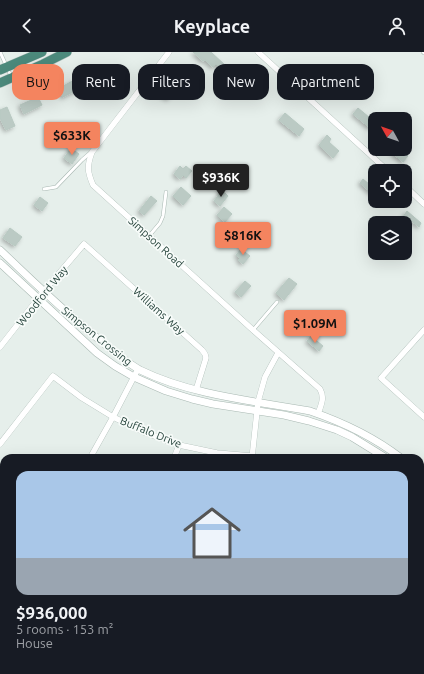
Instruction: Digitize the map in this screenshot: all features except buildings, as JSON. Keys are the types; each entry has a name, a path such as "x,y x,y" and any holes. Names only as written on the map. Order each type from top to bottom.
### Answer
{"highway":[{"path":"3,68 42,52"},
{"path":"42,64 67,52"},
{"path":"0,82 12,78"}],"street":[{"name":"Simpson Road","path":"169,52 92,152 88,162 88,174 93,185 278,353 320,389 323,399 318,414"},
{"path":"258,52 380,164"},
{"path":"412,193 424,204"},
{"name":"Woodford Way","path":"0,347 44,291 84,244"},
{"name":"Williams Way","path":"84,244 202,350 206,358 196,390"},
{"name":"Simpson Crossing","path":"0,250 85,329 118,356 138,369 155,377 196,390 258,402"},
{"path":"0,263 97,353 134,377 166,391 192,399 213,404 284,415 309,421 337,430 352,437 380,454"},
{"path":"424,330 381,378 424,417"},
{"path":"252,454 258,402 266,376 278,353"},
{"path":"92,454 138,369"},
{"name":"Buffalo Drive","path":"0,444 53,376 82,398 113,417 146,433 179,445 225,454"},
{"path":"258,402 310,411 337,421 371,438 395,454"},
{"path":"176,454 179,445"}],"lane":[{"path":"0,52 3,68 12,78"},
{"path":"44,189 56,187 82,160 92,152"},
{"path":"149,236 160,223 166,192"},
{"path":"253,330 277,302"}]}
